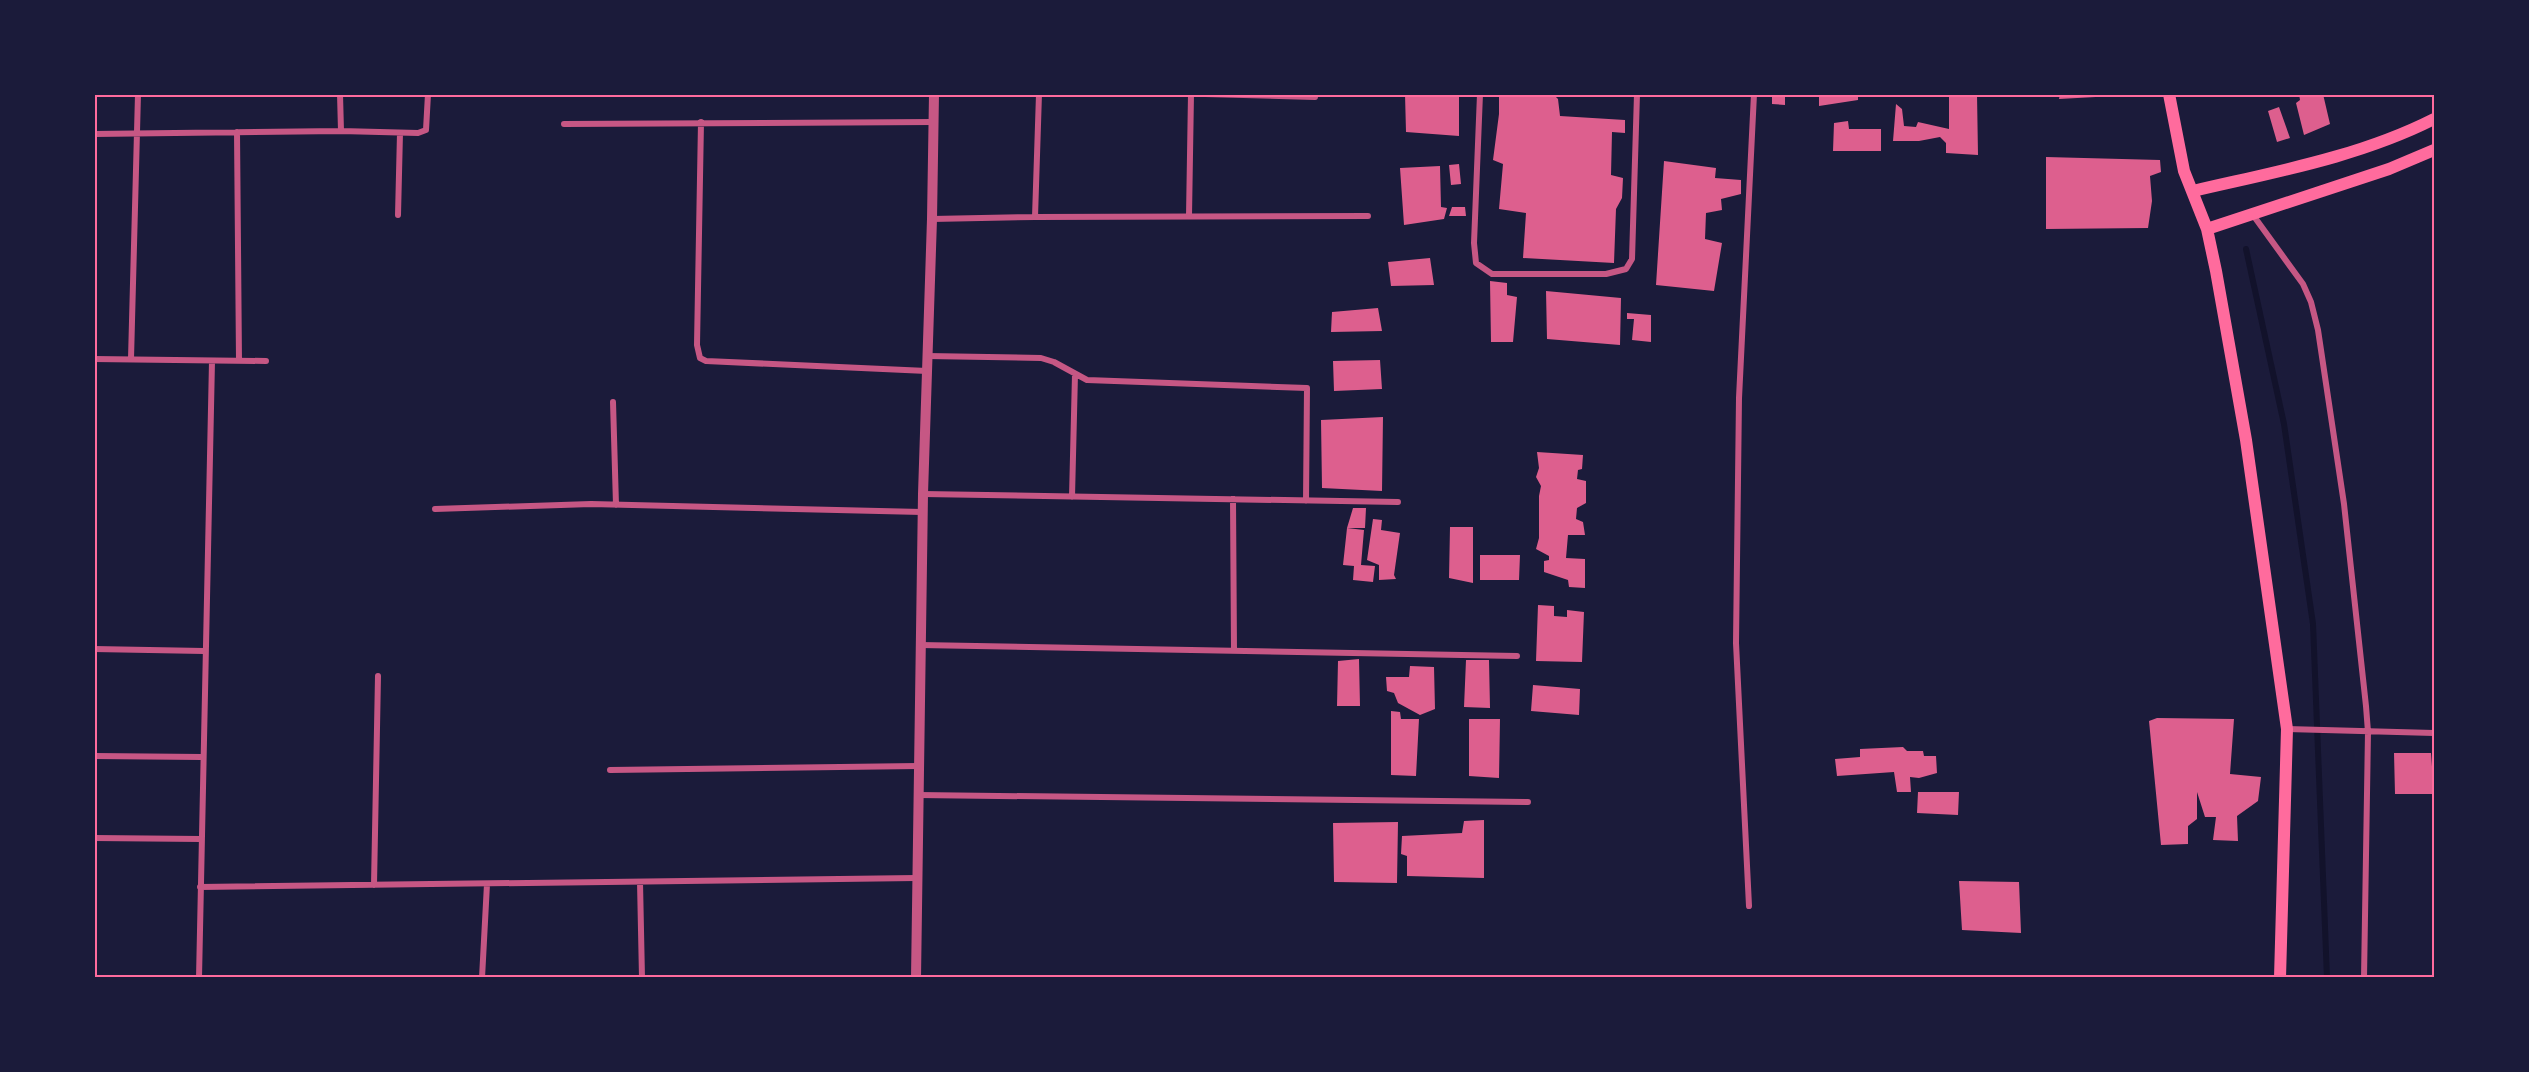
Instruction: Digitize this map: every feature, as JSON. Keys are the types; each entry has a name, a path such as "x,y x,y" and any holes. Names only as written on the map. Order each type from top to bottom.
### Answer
{"main road":[{"path":"2169,94 2184,171 2207,229 2246,440 2287,729 2280,978"},
{"path":"2193,191 2330,158 2382,142 2434,119"},
{"path":"2207,229 2389,169 2434,150"}],"street":[{"path":"131,359 138,94"},
{"path":"340,94 341,131"},
{"path":"94,134 341,131 418,133 426,130 428,94"},
{"path":"916,978 922,512 934,94"},
{"path":"1035,217 1039,94"},
{"path":"1189,216 1191,94"},
{"path":"1205,94 1315,97"},
{"path":"1480,94 1474,243 1476,263 1492,274 1606,274 1618,273 1626,268 1632,259 1637,94"},
{"path":"1749,906 1736,643 1738,398 1754,94"},
{"path":"701,122 697,345 700,358 927,371"},
{"path":"564,124 933,122"},
{"path":"237,132 239,361"},
{"path":"398,215 400,133"},
{"path":"2253,215 2303,284 2311,302 2318,330 2344,504 2368,732 2364,978"},
{"path":"932,219 1368,216"},
{"path":"927,356 1041,358 1054,362 1087,380 1173,385 1307,388 1306,501"},
{"path":"94,359 266,362"},
{"path":"199,978 204,651 212,361"},
{"path":"1071,497 1075,374"},
{"path":"613,402 616,505"},
{"path":"923,494 1398,502"},
{"path":"1233,500 1234,651"},
{"path":"435,509 616,505 922,512"},
{"path":"920,645 1517,656"},
{"path":"94,649 204,651"},
{"path":"374,885 378,676"},
{"path":"2287,729 2434,733"},
{"path":"94,756 202,757"},
{"path":"610,770 918,766"},
{"path":"917,795 1528,802"},
{"path":"94,838 201,839"},
{"path":"200,887 916,878"},
{"path":"640,882 642,978"},
{"path":"482,978 487,884"}],"building":[{"path":"1405,94 1459,94 1459,136 1406,132"},
{"path":"1499,94 1553,94 1558,99 1560,116 1625,120 1625,133 1612,132 1611,175 1623,178 1622,198 1616,209 1614,263 1523,258 1526,213 1499,209 1503,164 1493,160 1499,114"},
{"path":"1772,94 1785,94 1785,105 1772,104"},
{"path":"1819,94 1858,94 1858,100 1819,106"},
{"path":"1949,94 1977,94 1978,155 1946,153 1946,143 1940,137 1919,141 1893,141 1896,104 1902,109 1904,126 1916,127 1918,122 1949,129"},
{"path":"2060,94 2114,94 2114,96 2059,99"},
{"path":"2299,94 2323,94 2330,124 2304,135 2296,103 2300,100"},
{"path":"2279,107 2290,138 2277,142 2268,111"},
{"path":"1848,121 1849,129 1881,129 1881,151 1833,151 1834,123"},
{"path":"2046,157 2160,160 2161,172 2150,176 2152,201 2148,228 2046,229"},
{"path":"1664,161 1716,168 1715,178 1741,180 1741,194 1721,199 1722,210 1706,213 1705,239 1722,243 1714,291 1656,285"},
{"path":"1459,164 1461,184 1451,185 1449,165"},
{"path":"1440,166 1441,207 1447,208 1444,219 1404,225 1400,168"},
{"path":"1452,207 1465,207 1466,216 1449,216"},
{"path":"1430,258 1434,285 1391,286 1388,262"},
{"path":"1490,281 1507,283 1507,295 1517,297 1513,342 1491,342"},
{"path":"1546,291 1621,298 1620,345 1547,339"},
{"path":"1378,308 1382,331 1331,332 1332,312"},
{"path":"1627,313 1651,315 1651,342 1632,340 1634,319 1627,319"},
{"path":"1380,360 1382,389 1334,391 1333,361"},
{"path":"1383,417 1382,491 1322,488 1321,420"},
{"path":"1537,452 1583,455 1582,469 1578,470 1577,479 1586,481 1586,503 1577,508 1576,519 1583,522 1585,535 1568,535 1566,558 1585,559 1585,588 1569,587 1568,580 1544,572 1544,561 1549,560 1549,556 1536,549 1539,538 1541,486 1536,477 1539,468"},
{"path":"1353,508 1366,508 1365,528 1347,528"},
{"path":"1373,519 1382,520 1381,530 1400,533 1394,575 1396,579 1379,580 1379,565 1367,560"},
{"path":"1450,527 1473,527 1473,583 1449,578"},
{"path":"1347,528 1364,530 1361,565 1375,566 1373,582 1353,580 1354,566 1343,565"},
{"path":"1480,555 1520,555 1519,580 1480,580"},
{"path":"1538,605 1554,606 1554,616 1567,617 1567,610 1584,612 1582,662 1536,661"},
{"path":"1359,659 1360,706 1337,706 1338,661"},
{"path":"1466,660 1489,660 1490,708 1464,707"},
{"path":"1410,666 1434,667 1435,709 1420,715 1398,703 1394,693 1387,691 1386,677 1409,677"},
{"path":"1533,685 1580,689 1579,715 1531,711"},
{"path":"1391,711 1400,712 1401,719 1419,719 1416,776 1391,775"},
{"path":"2157,718 2234,719 2230,774 2261,777 2258,801 2237,816 2238,841 2213,840 2216,817 2205,817 2197,792 2197,819 2188,826 2188,844 2161,845 2149,721"},
{"path":"1469,719 1500,719 1499,778 1469,776"},
{"path":"1903,747 1907,751 1923,751 1924,756 1936,756 1937,773 1919,778 1910,777 1911,792 1897,792 1894,772 1837,776 1835,759 1860,757 1860,749"},
{"path":"2394,753 2431,753 2434,794 2395,794"},
{"path":"1918,792 1959,792 1958,815 1917,813"},
{"path":"1484,820 1484,878 1407,876 1407,856 1401,854 1402,836 1462,833 1464,821"},
{"path":"1398,822 1397,883 1334,882 1333,823"},
{"path":"1959,881 2019,882 2021,933 1962,930"}],"waterway":[{"path":"2246,249 2284,424 2313,624 2327,978"}]}
